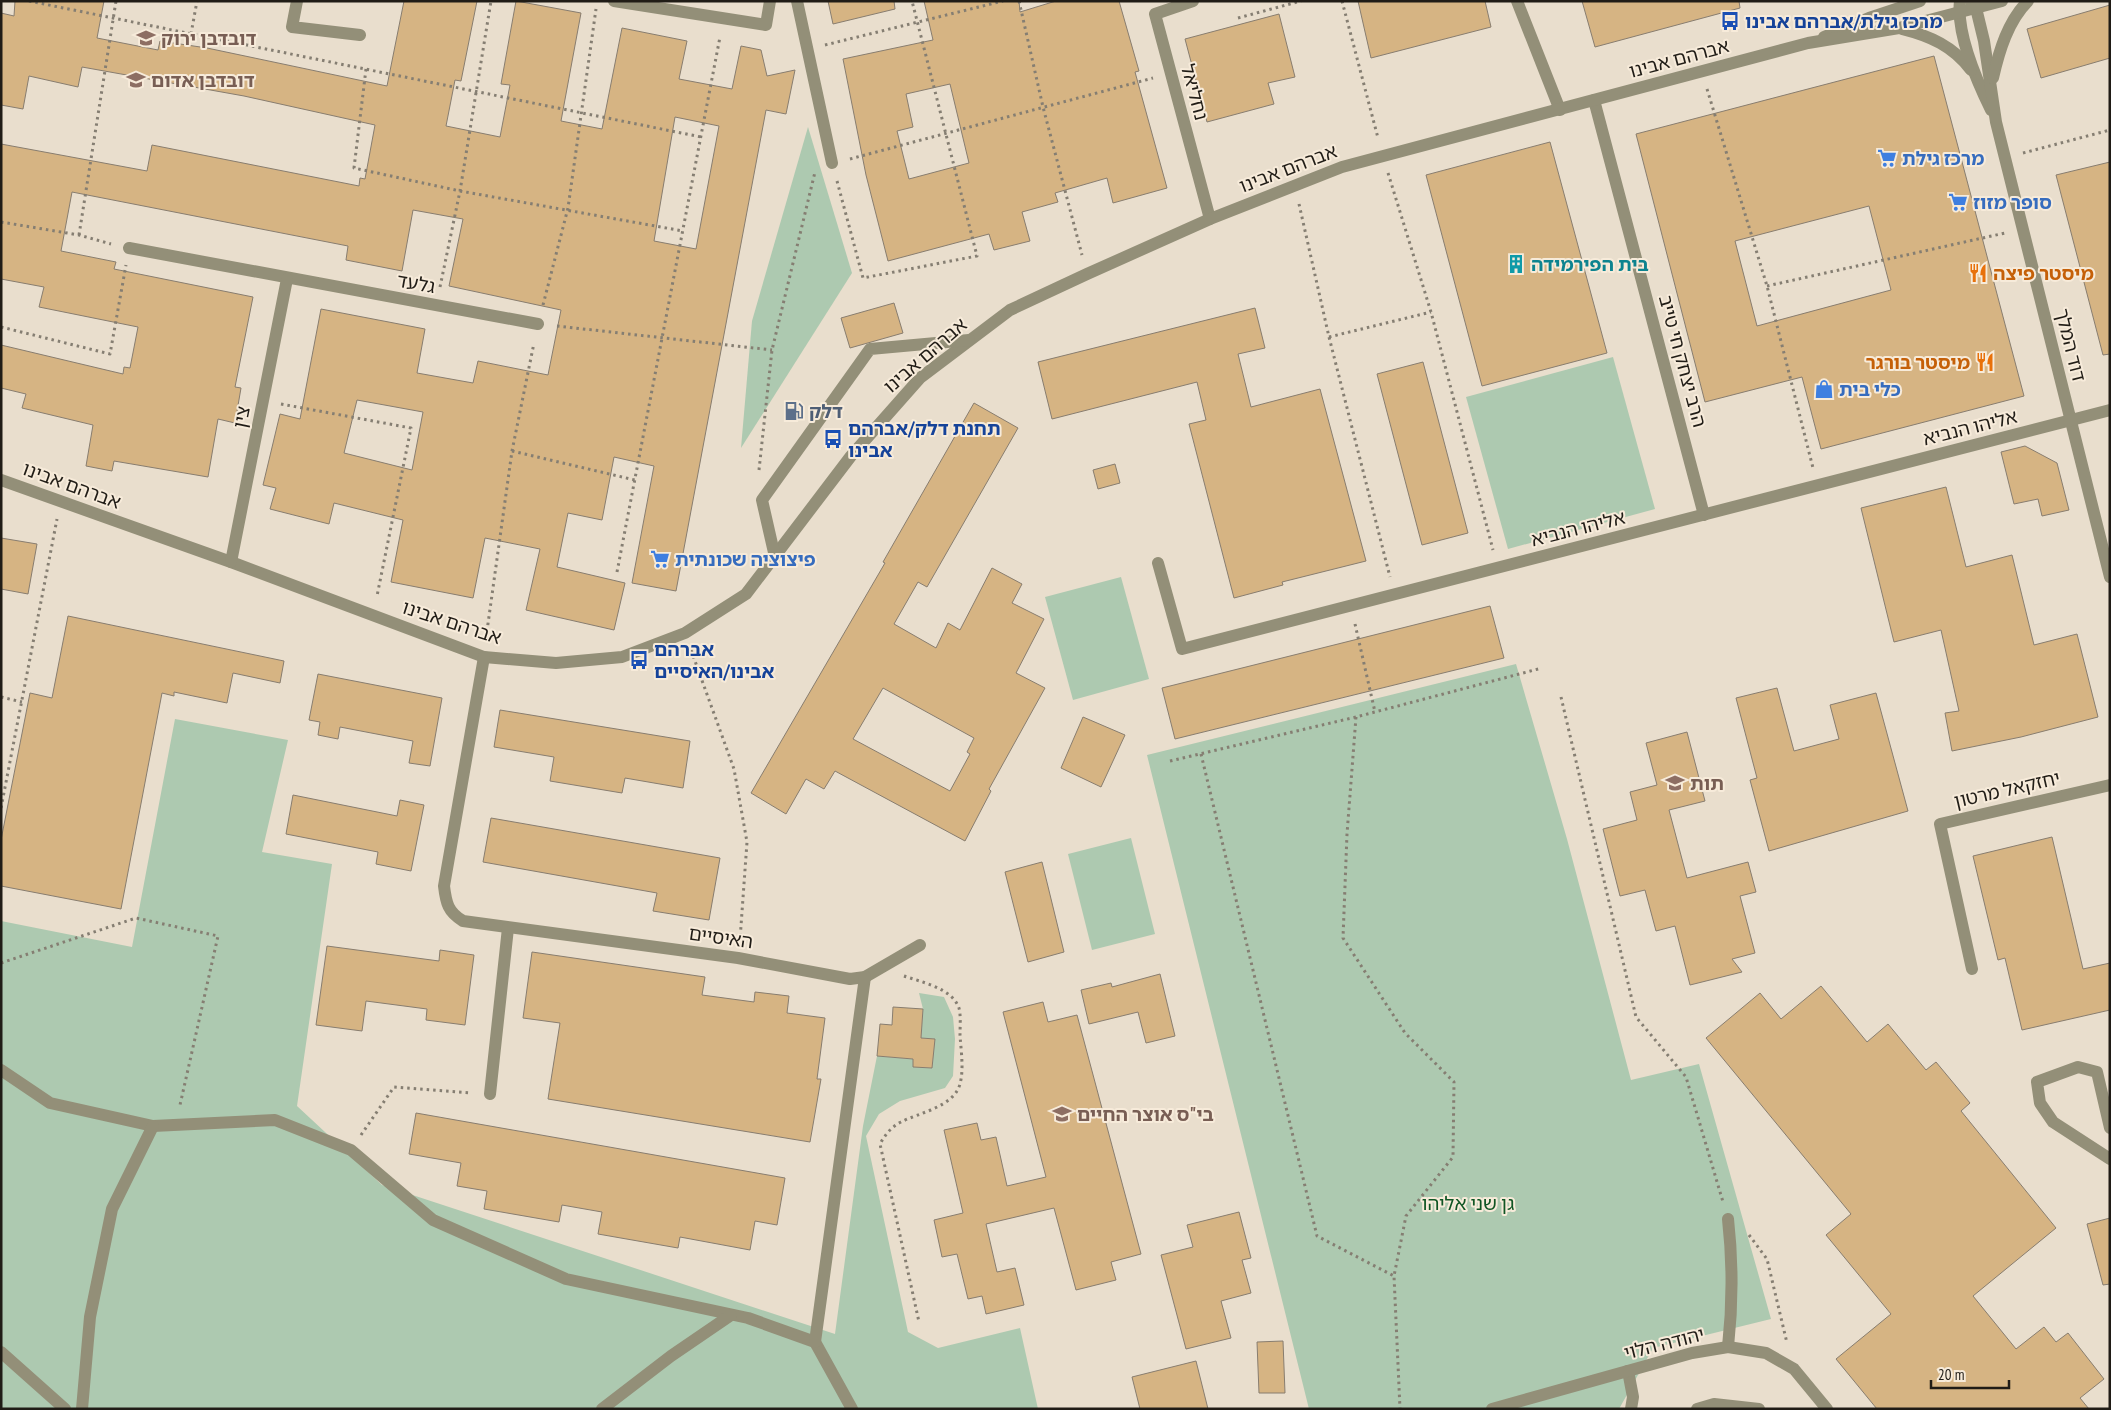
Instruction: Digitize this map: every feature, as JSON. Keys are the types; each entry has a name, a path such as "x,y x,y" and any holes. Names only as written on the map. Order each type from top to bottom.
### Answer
{"street":[{"path":"297,1 292,27 360,35"},
{"path":"614,1 766,26 770,1"},
{"path":"796,1 832,163"},
{"name":"נחליאל","path":"1192,1 1155,14 1210,219"},
{"path":"1517,1 1560,110"},
{"name":"אברהם אבינו","path":"1808,44 1869,18 1920,1"},
{"name":"אברהם אבינו","path":"1,480 231,562 484,657 556,663 622,656 684,633 746,594 883,417 920,378 1010,310 1210,219 1342,167 1808,44 1899,28 1959,7 2002,1"},
{"path":"1992,85 1998,56 2009,28 2028,1"},
{"name":"דוד המלך","path":"1973,5 1992,85 1996,122 2110,577"},
{"name":"דוד המלך","path":"1959,7 1976,77 1996,122"},
{"path":"1899,28 1926,36 1943,44 1956,53 1976,77"},
{"name":"הרב יצחק חי טייב","path":"1594,100 1704,515"},
{"name":"גלעד","path":"129,248 287,279 538,324"},
{"name":"צין","path":"231,562 287,279"},
{"path":"775,557 762,500 870,349 969,340"},
{"name":"אליהו הנביא","path":"1158,562 1182,649 2110,410"},
{"name":"האיסיים","path":"484,657 444,886 446,904 454,916 463,921 738,958 850,979 865,977"},
{"name":"יחזקאל מרטון","path":"1972,969 1940,824 2110,785"},
{"path":"490,1094 508,928"},
{"path":"852,1409 815,1342 865,977 920,945"},
{"path":"2110,1128 2097,1072 2078,1067 2037,1082 2040,1103 2053,1122 2110,1159"},
{"path":"1,1070 50,1103 152,1126 275,1120 351,1150 433,1220 566,1279 748,1318 815,1342"},
{"path":"82,1409 90,1316 112,1209 152,1126"},
{"path":"1728,1219 1734,1264 1733,1305 1728,1348"},
{"path":"602,1409 671,1356 731,1315"},
{"name":"יהודה הלוי","path":"1492,1409 1692,1353 1728,1348 1766,1353 1794,1369 1827,1409"},
{"path":"1,1352 66,1409"},
{"path":"1628,1371 1633,1397 1631,1409"},
{"path":"1697,1409 1714,1404 1759,1409"}],"path":[{"path":"29,1 701,137"},
{"path":"79,235 116,1"},
{"path":"192,34 196,1"},
{"path":"437,305 460,191 491,1"},
{"path":"484,657 512,451 538,324 568,208 597,1"},
{"path":"912,1 918,22 946,133 977,256 863,278 832,163 946,133 1043,108 1171,74"},
{"path":"807,50 1003,1"},
{"path":"1019,1 1043,108 1087,274"},
{"path":"1238,18 1302,1"},
{"path":"1342,1 1383,156 1431,312 1497,568"},
{"path":"617,572 724,19"},
{"path":"366,70 354,168 460,191 568,208 683,230"},
{"path":"1702,72 1767,286 1818,486"},
{"path":"2005,158 2110,130"},
{"path":"758,477 772,350 816,168"},
{"path":"1380,177 1398,172"},
{"path":"1295,184 1329,336 1394,595"},
{"path":"1290,207 1307,201"},
{"path":"1,222 79,235 129,248 110,354 1,326"},
{"path":"1767,286 2023,229"},
{"path":"1329,336 1431,312"},
{"path":"538,324 772,350"},
{"path":"263,400 411,428 373,616"},
{"path":"512,451 635,480"},
{"path":"1,808 61,501"},
{"path":"1350,606 1376,712"},
{"path":"684,633 734,769 747,842 738,958"},
{"path":"1170,761 1376,712 1542,668"},
{"path":"1,697 22,702"},
{"path":"1561,697 1636,1017 1686,1077 1728,1219 1752,1238 1767,1260 1794,1369"},
{"path":"1356,717 1347,834 1343,938 1405,1033 1454,1082 1452,1157 1406,1216 1394,1276 1400,1409"},
{"path":"1201,754 1317,1236 1394,1276"},
{"path":"1,963 136,918 218,936 176,1125"},
{"path":"880,968 938,989 950,996 958,1008 962,1072 960,1087 944,1103 931,1111 900,1122 887,1132 880,1144 919,1322"},
{"path":"351,1150 394,1087 490,1094"}],"green space":[{"path":"808,127 852,273 741,448 752,321"},
{"path":"1613,357 1655,509 1508,549 1466,397"},
{"path":"1121,577 1149,679 1073,700 1045,597"},
{"name":"גן שני אליהו","path":"1516,664 1567,839 1631,1080 1699,1064 1771,1319 1653,1348 1619,1409 1309,1409 1147,755"},
{"path":"175,719 288,740 262,852 332,864 297,1106 382,1185 835,1334 863,1126 877,1056 913,1059 913,1067 932,1068 934,1039 921,1038 923,1009 919,993 944,997 953,1017 955,1039 953,1076 945,1088 900,1101 879,1114 866,1136 908,1332 938,1348 1020,1328 1038,1409 1,1409 1,921 132,947"},
{"path":"1131,838 1155,934 1092,950 1068,854"}],"building":[{"path":"15,1 104,1 97,38 158,50 160,41 207,48 387,86 404,1 477,1 461,81 455,80 446,126 500,137 510,85 501,84 516,1 581,13 561,121 602,129 622,28 687,41 679,79 732,89 741,46 761,50 767,76 795,70 786,114 766,110 676,591 632,583 654,466 614,457 602,520 568,513 557,567 625,583 614,630 526,610 540,549 485,538 473,598 391,582 403,520 334,503 329,524 270,509 276,488 263,485 280,414 300,419 321,309 425,329 417,373 473,383 478,361 548,375 561,310 449,286 463,219 413,210 402,271 346,260 348,246 72,192 61,251 116,262 114,269 253,297 235,387 241,388 235,423 218,419 208,477 114,461 112,471 86,466 93,425 22,408 26,394 1,388 1,345 123,374 124,367 130,368 138,327 39,307 44,287 1,279 1,144 147,171 152,145 359,186 360,178 365,179 375,125 244,96 82,67 78,87 29,76 23,109 1,105 1,13 14,16","holes":["675,117 719,126 696,249 654,241","357,400 423,412 412,470 344,453"]},
{"path":"828,1 894,1 895,9 833,24"},
{"path":"924,1 1019,1 1020,12 1056,1 1119,1 1139,71 1135,72 1167,188 1113,203 1107,178 1055,193 1058,202 1022,212 1030,241 994,250 989,234 888,261 866,175 843,59 933,40","holes":["950,84 969,163 909,179 897,131 913,127 906,94"]},
{"path":"1358,1 1485,1 1491,27 1371,58"},
{"path":"1582,1 1739,1 1740,8 1595,47"},
{"path":"2110,5 2110,58 2041,78 2027,29"},
{"path":"1279,14 1295,77 1268,83 1274,104 1207,122 1185,39"},
{"path":"1934,56 2024,396 1821,449 1802,377 1705,402 1636,134","holes":["1869,206 1891,290 1757,326 1735,241"]},
{"name":"בית הפירמידה","path":"1550,142 1607,353 1482,386 1426,175"},
{"path":"2110,162 2110,354 2103,355 2056,175"},
{"path":"894,303 903,333 850,348 841,318"},
{"path":"1255,308 1265,348 1238,354 1251,407 1320,389 1366,561 1282,582 1283,585 1234,598 1189,424 1206,420 1197,382 1052,419 1038,362"},
{"path":"1423,362 1468,533 1422,545 1377,374"},
{"path":"974,403 1018,428 927,587 918,582 894,624 936,648 948,623 960,630 992,568 1022,584 1012,603 1044,619 1016,673 1045,688 989,789 991,791 965,841 835,771 824,789 806,779 786,814 751,793 885,563 883,562","holes":["883,688 974,738 967,752 970,754 950,791 853,739"]},
{"path":"2025,446 2057,463 2069,510 2042,516 2038,499 2014,504 2001,452"},
{"path":"1115,464 1120,483 1098,489 1093,470"},
{"path":"1946,487 1966,567 2012,555 2034,645 2077,634 2098,717 2021,737 1952,751 1945,713 1959,711 1941,630 1894,642 1861,508"},
{"path":"1,538 37,544 28,594 1,589"},
{"path":"1490,606 1504,658 1175,739 1162,688"},
{"path":"68,616 284,661 280,683 233,673 227,703 174,692 174,696 162,693 121,909 1,886 1,840 30,693 52,698"},
{"path":"318,674 442,698 430,766 409,763 413,741 340,727 338,739 318,735 320,722 309,720"},
{"path":"1777,688 1794,751 1839,739 1830,705 1876,693 1908,811 1769,851 1750,780 1757,778 1736,698"},
{"path":"500,710 690,741 683,788 625,778 622,793 550,781 554,757 494,747"},
{"path":"1083,717 1125,735 1101,787 1061,768"},
{"path":"1687,732 1705,801 1669,810 1687,878 1748,862 1756,892 1740,896 1755,953 1732,959 1742,972 1690,985 1675,926 1656,931 1645,890 1620,896 1603,829 1637,820 1630,792 1657,785 1646,743"},
{"path":"293,795 397,816 400,800 424,805 411,871 376,864 378,852 286,834"},
{"path":"491,818 720,858 709,920 653,911 657,893 483,862"},
{"path":"2052,837 2083,969 2110,963 2110,1010 2022,1030 2005,958 1998,960 1973,856"},
{"path":"1042,862 1064,952 1028,962 1005,872"},
{"path":"327,946 439,961 440,950 474,955 465,1025 426,1020 427,1009 366,1001 362,1031 316,1025"},
{"path":"532,952 705,977 702,995 754,1002 755,992 789,996 787,1013 825,1018 817,1079 821,1079 810,1142 548,1099 560,1023 523,1018"},
{"path":"1160,974 1175,1036 1146,1043 1138,1012 1089,1024 1081,990 1111,983 1112,987"},
{"path":"1821,986 1867,1042 1888,1024 1926,1070 1936,1062 1970,1103 1961,1111 2056,1228 1973,1296 2016,1349 2044,1327 2056,1342 2068,1333 2104,1379 2080,1398 2089,1409 1877,1409 1836,1359 1891,1314 1826,1235 1851,1214 1706,1038 1760,993 1781,1019"},
{"path":"1043,1002 1048,1022 1077,1015 1141,1254 1111,1262 1116,1280 1076,1290 1054,1208 986,1224 997,1272 1015,1268 1024,1305 986,1314 982,1296 968,1299 957,1254 942,1257 934,1220 963,1213 944,1130 977,1123 981,1140 996,1137 1007,1186 1046,1177 1003,1012"},
{"path":"893,1007 923,1009 921,1038 935,1039 932,1068 913,1067 913,1059 877,1056 880,1024 892,1025"},
{"path":"416,1113 785,1178 777,1225 755,1221 750,1250 680,1237 678,1248 598,1234 602,1212 562,1205 559,1222 484,1209 487,1191 457,1186 461,1163 409,1154"},
{"path":"1239,1212 1251,1258 1242,1260 1251,1293 1221,1301 1231,1338 1186,1349 1161,1255 1193,1247 1187,1225"},
{"path":"2110,1218 2110,1284 2103,1285 2087,1224"},
{"path":"1283,1341 1285,1393 1259,1393 1257,1342"},
{"path":"1196,1361 1208,1409 1140,1409 1132,1377"}],"place":[{"name":"מרכז גילת/אברהם אבינו","path":"1730,21"},
{"name":"דובדבן ירוק","path":"146,38"},
{"name":"דובדבן אדום","path":"136,80"},
{"name":"מרכז גילת","path":"1887,158"},
{"name":"סופר מזוז","path":"1958,202"},
{"name":"בית הפירמידה","path":"1516,264"},
{"name":"מיסטר פיצה","path":"1978,273"},
{"name":"מיסטר בורגר","path":"1985,362"},
{"name":"כלי בית","path":"1824,389"},
{"name":"דלק","path":"794,411"},
{"name":"תחנת דלק/אברהם אבינו","path":"833,439"},
{"name":"פיצוציה שכונתית","path":"660,559"},
{"name":"אברהם אבינו/האיסיים","path":"639,660"},
{"name":"תות","path":"1675,783"},
{"name":"בי\"ס אוצר החיים","path":"1062,1114"}]}
